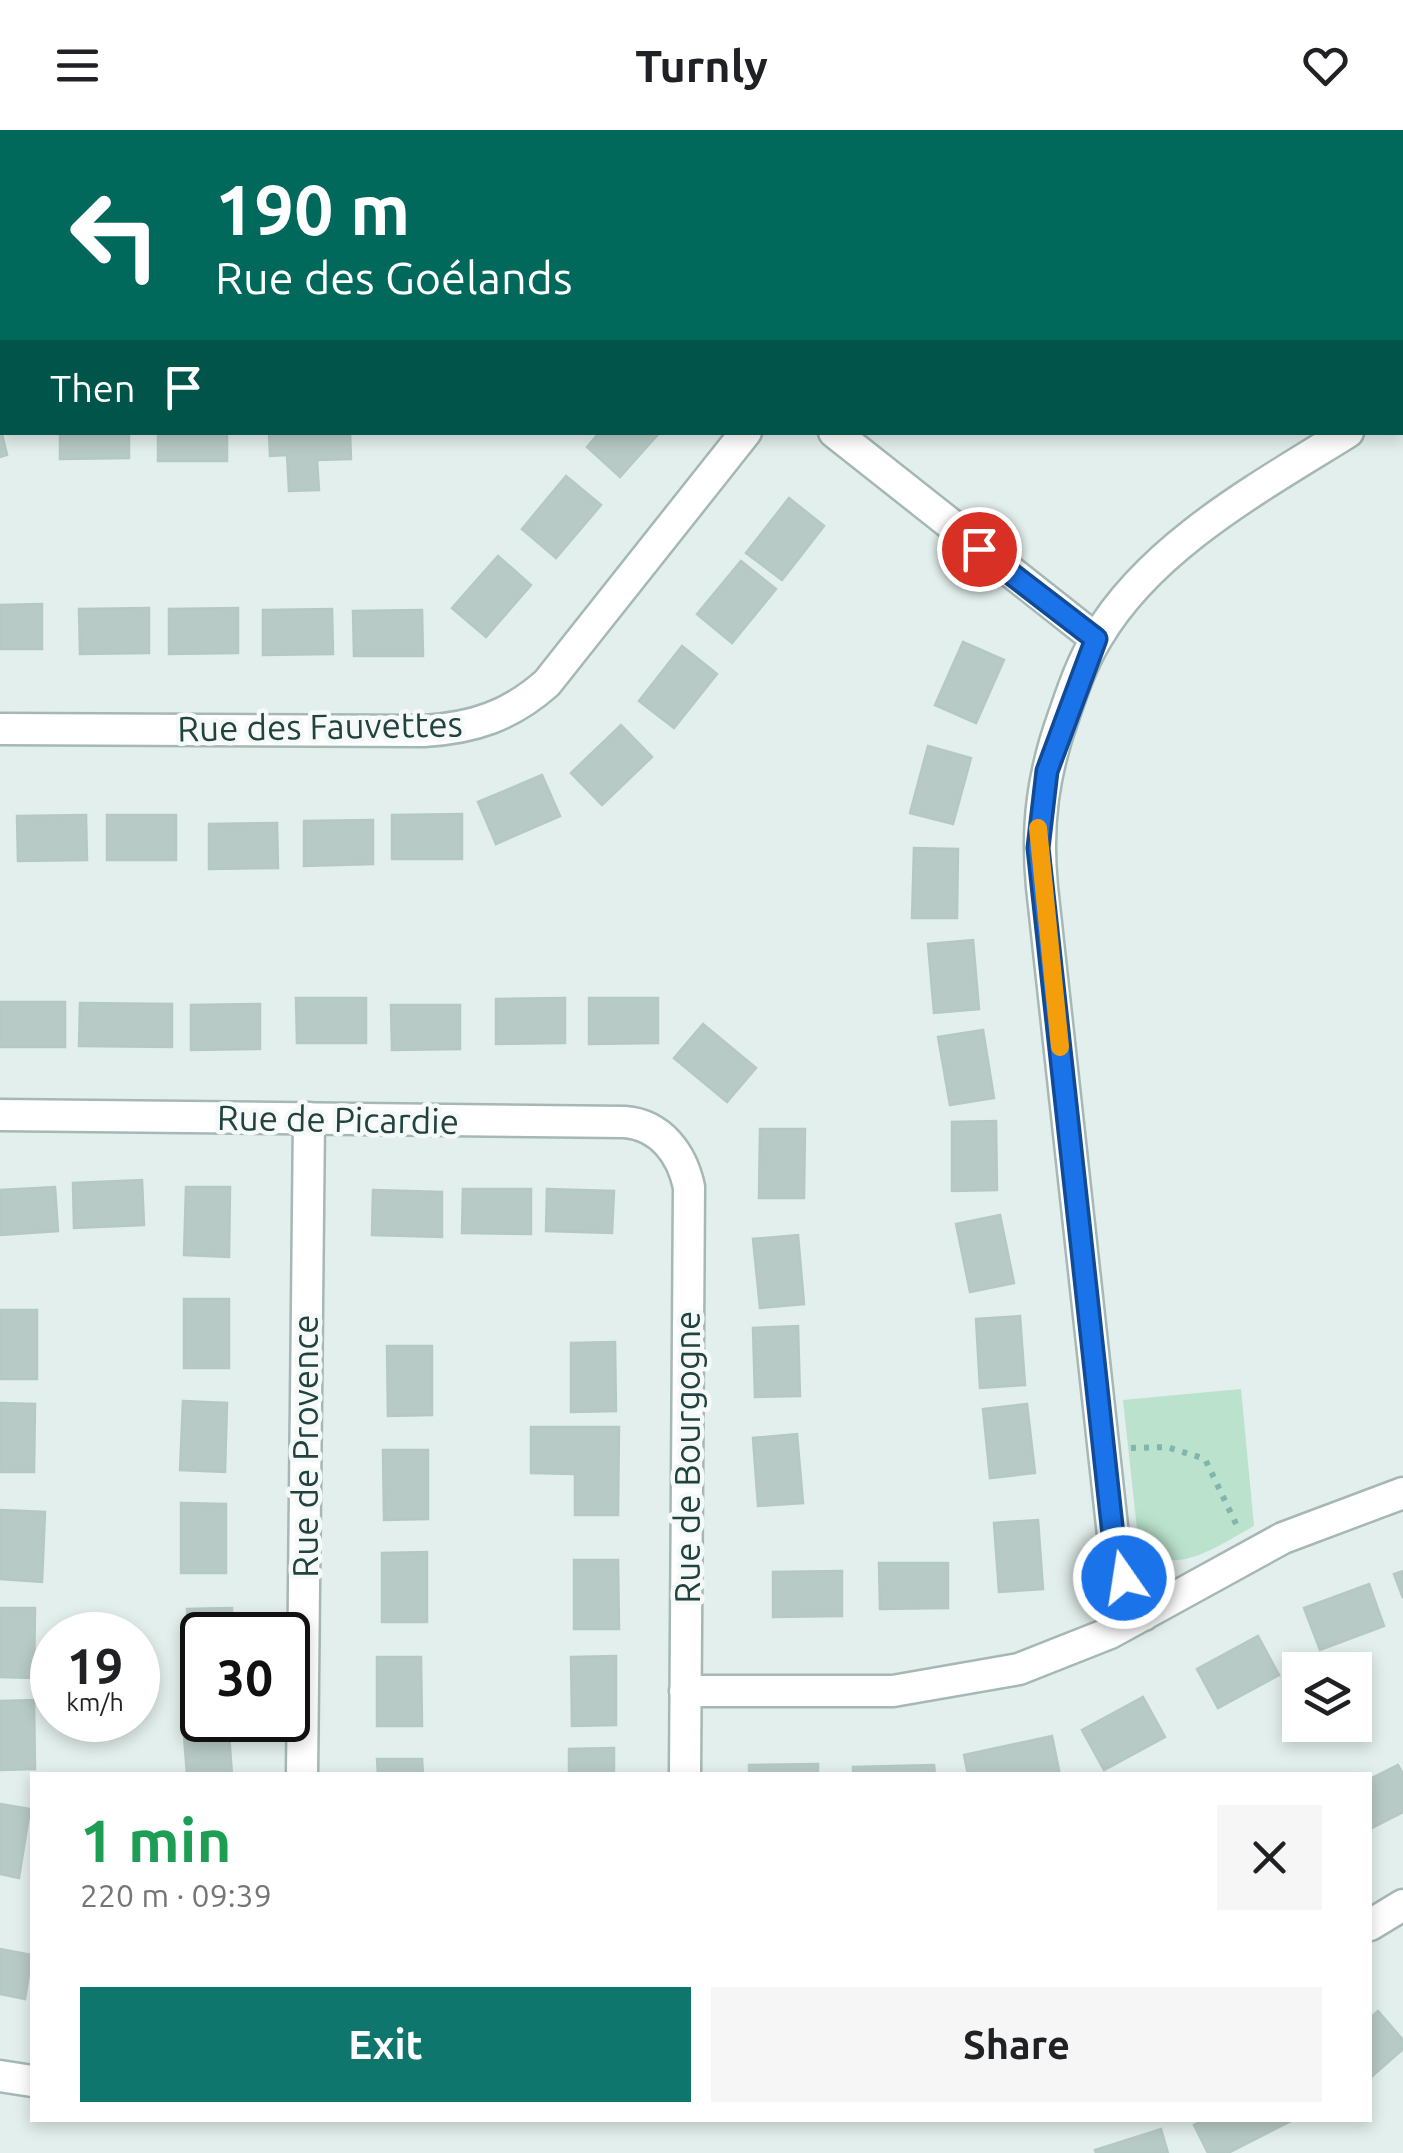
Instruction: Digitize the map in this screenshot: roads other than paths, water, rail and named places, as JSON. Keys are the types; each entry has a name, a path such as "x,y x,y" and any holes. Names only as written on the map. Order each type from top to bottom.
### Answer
{"street":[{"name":"Rue des Fauvettes","path":"0,729 424,731 490,721 528,700 547,683 744,435"},
{"path":"838,435 1096,639"},
{"path":"1144,1614 1120,1571 1114,1544 1038,848 1041,796 1051,754 1096,639 1144,580 1190,537 1343,435"},
{"name":"Rue de Picardie","path":"0,1115 635,1123 669,1144"},
{"name":"Rue de Provence","path":"302,1772 309,1118"},
{"name":"Rue de Bourgogne","path":"669,1144 689,1187 685,1772"},
{"path":"685,1691 879,1692 950,1684 1053,1658 1144,1614 1283,1538 1403,1493"},
{"path":"1372,1924 1403,1904"},
{"path":"0,2076 30,2081"}]}
